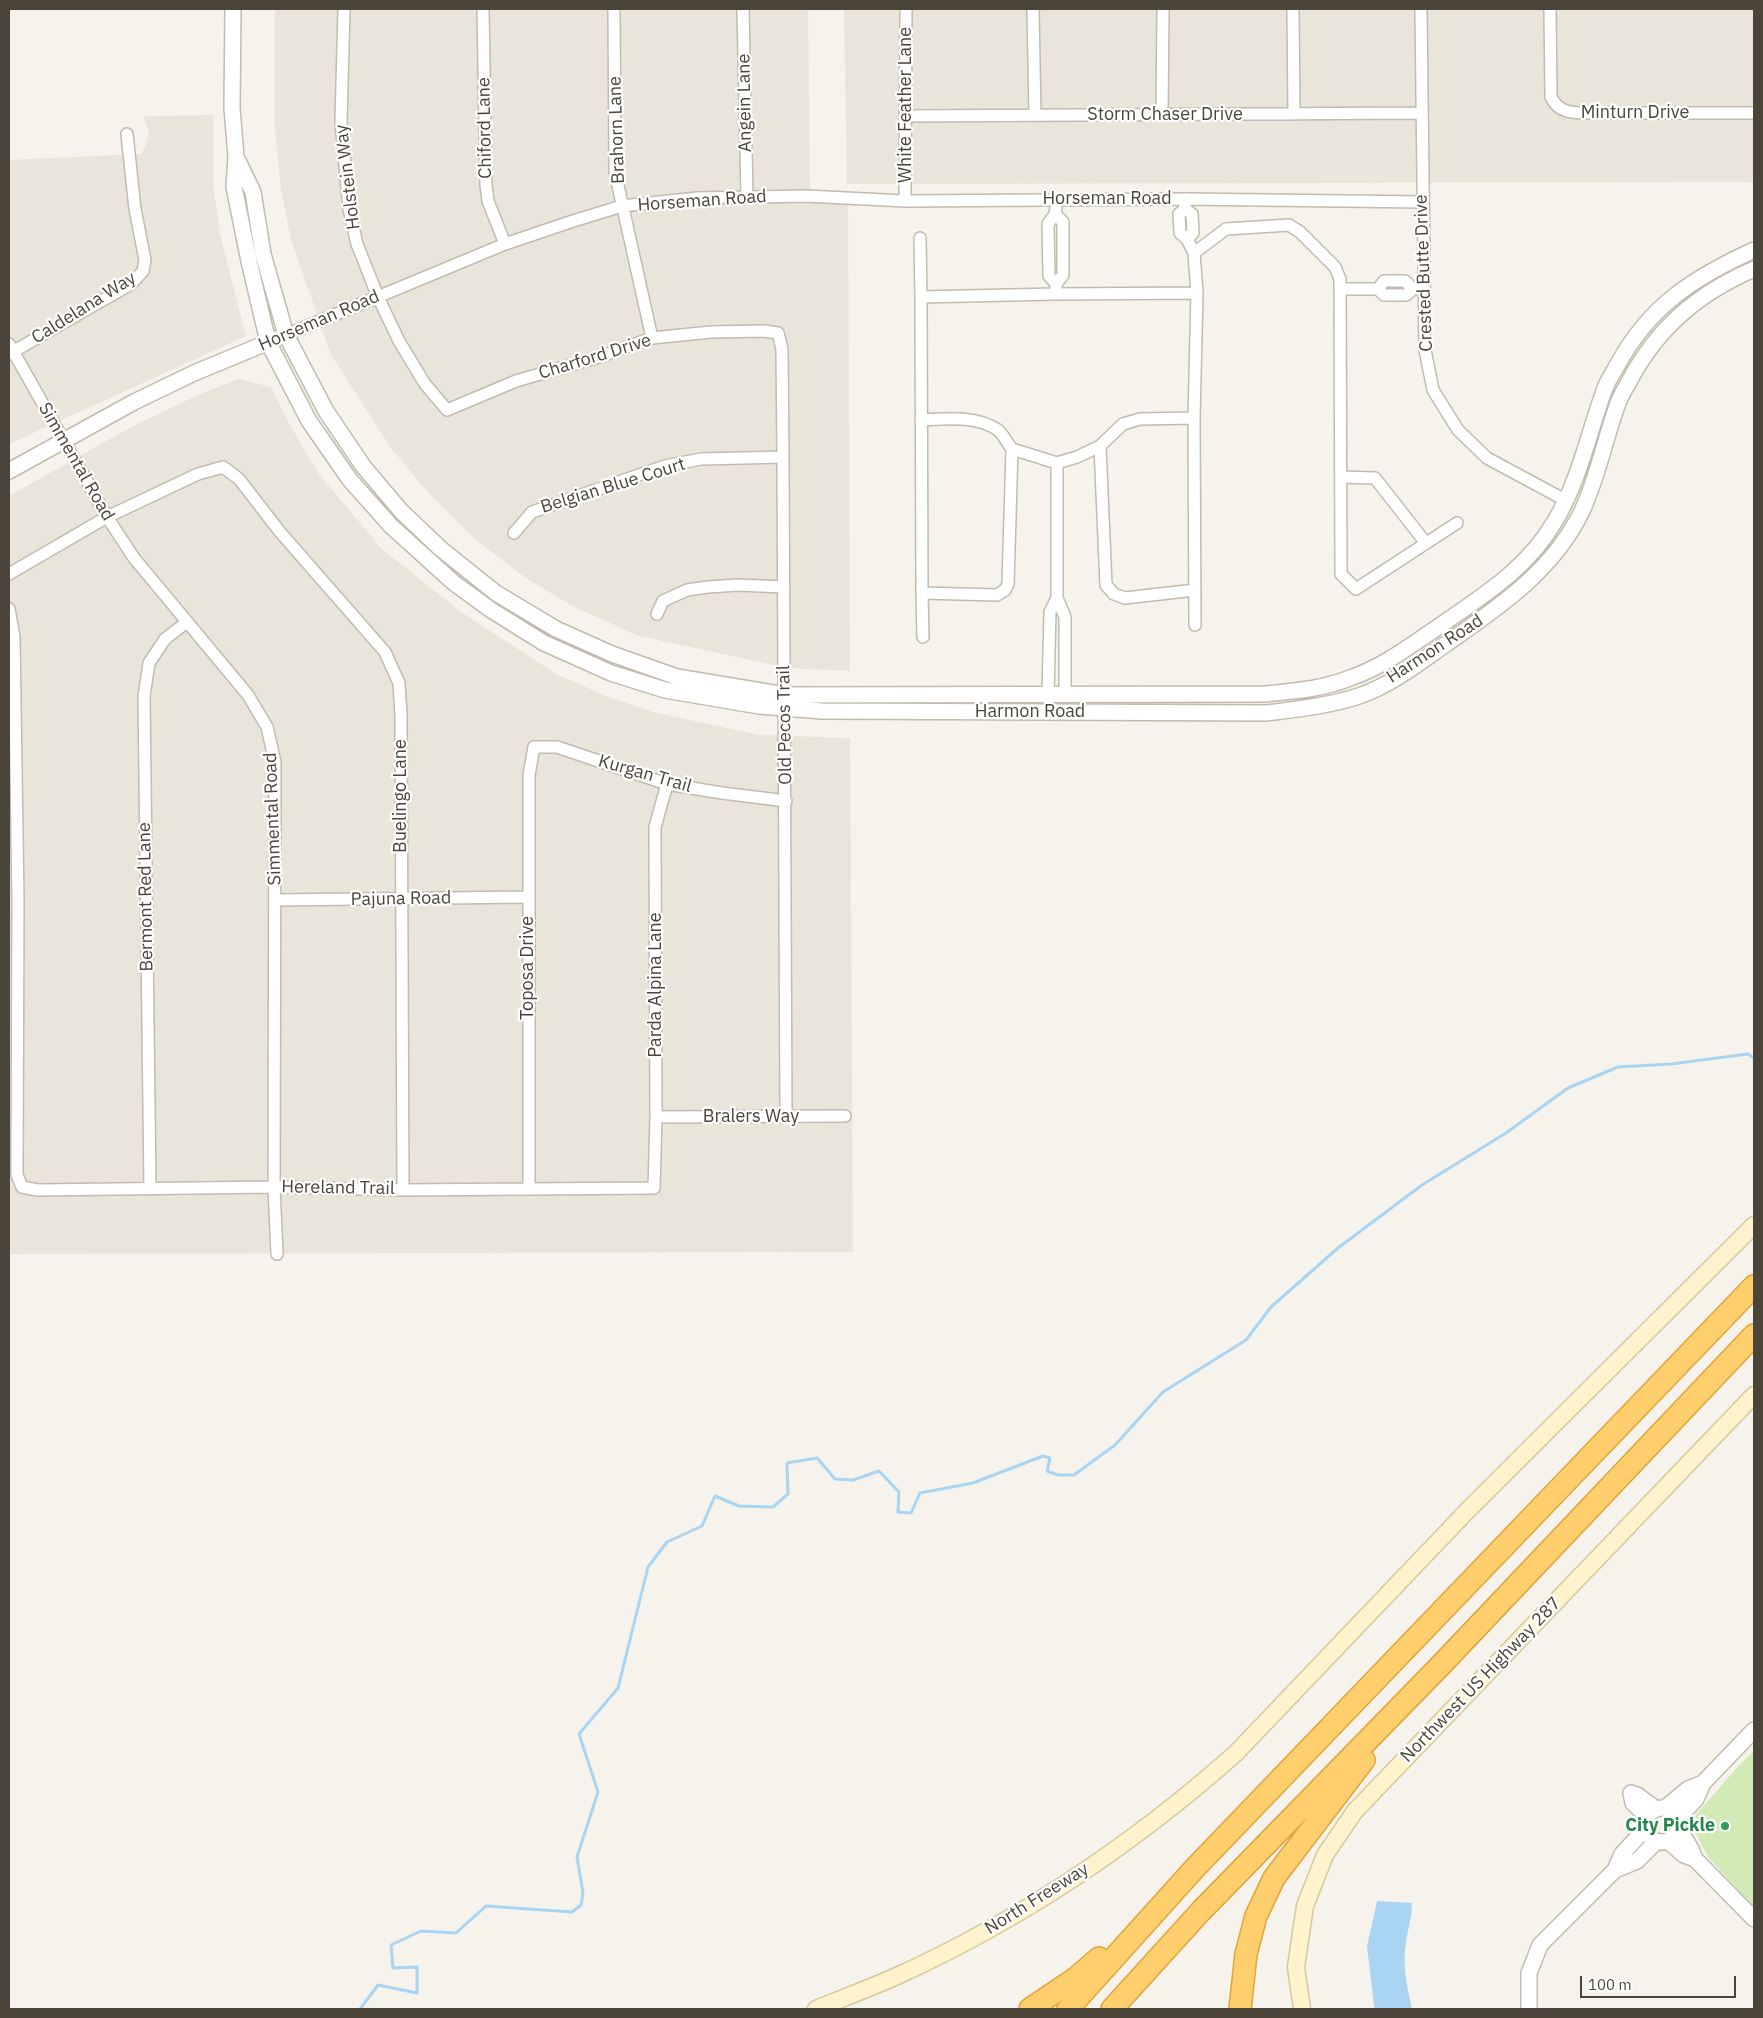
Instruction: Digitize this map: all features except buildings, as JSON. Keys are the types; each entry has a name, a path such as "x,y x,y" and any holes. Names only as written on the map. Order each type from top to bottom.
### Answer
{"highway":[{"path":"1068,2009 1194,1869 1754,1286"},
{"path":"1112,2009 1236,1875 1420,1686 1754,1335"},
{"path":"1240,2009 1246,1954 1256,1916 1274,1878 1420,1686"},
{"path":"1030,2009 1076,1978 1194,1869"},
{"path":"1126,2009 1174,1956 1236,1875"}],"main road":[{"name":"North Freeway","path":"816,2009 896,1976 982,1933 1038,1901 1136,1834 1205,1781 1236,1753 1467,1511 1754,1225"},
{"name":"Northwest US Highway 287","path":"1302,2009 1296,1968 1305,1906 1325,1854 1355,1811 1754,1395"}],"street":[{"path":"233,9 232,108 236,157 234,187 268,342 309,421 350,480 391,526 454,583 491,610 544,643 611,673 665,690 785,702"},
{"name":"Holstein Way","path":"344,9 341,122 349,209 357,244 378,297 399,341 425,384 448,410"},
{"name":"Chiford Lane","path":"483,9 485,176 488,201 505,244"},
{"name":"Brahorn Lane","path":"614,9 615,172 652,338"},
{"name":"Angein Lane","path":"743,9 747,197"},
{"name":"White Feather Lane","path":"905,201 907,116 906,9"},
{"path":"1033,9 1035,115"},
{"path":"1162,114 1163,9"},
{"path":"1293,9 1294,114"},
{"name":"Crested Butte Drive","path":"1421,9 1422,202 1418,288 1424,350 1433,390 1458,430 1487,458 1565,500"},
{"name":"Minturn Drive","path":"1550,9 1551,96 1554,104 1562,109 1572,113 1754,113"},
{"name":"Storm Chaser Drive","path":"907,116 1422,113"},
{"name":"Caldelana Way","path":"10,350 131,284 143,271 145,260 135,209 127,134"},
{"path":"236,157 253,192 264,254 286,335 326,411 363,466 401,511 440,549 496,593 556,629 612,654 677,677 785,702"},
{"name":"Horseman Road","path":"9,471 134,402 194,373 505,244 622,206 697,198 806,196 905,201 1056,199 1185,204 1422,202"},
{"path":"1056,199 1055,214 1063,222 1063,275 1056,289"},
{"path":"1185,204 1179,214 1180,233 1187,240 1194,253 1197,293 1194,418 1195,625"},
{"path":"1194,253 1226,229 1289,225 1300,232 1336,267 1340,279 1341,574 1356,589 1425,542 1457,523"},
{"path":"920,238 923,637"},
{"name":"Harmon Road","path":"785,702 1048,694 1265,694 1308,690 1350,679 1385,664 1504,581 1532,553 1555,522 1576,477 1605,388 1628,345 1653,315 1682,289 1716,267 1754,250"},
{"name":"Harmon Road","path":"785,702 832,711 1266,713 1322,707 1360,695 1406,672 1503,605 1540,571 1566,539 1582,510 1618,401 1644,354 1677,317 1707,294 1754,269"},
{"path":"1340,289 1378,289 1384,296 1406,296 1418,288"},
{"path":"921,297 1056,289 1197,293"},
{"name":"Charford Drive","path":"448,410 516,381 599,357 652,338 711,332 764,331 778,333"},
{"name":"Old Pecos Trail","path":"778,333 782,349 786,801 786,1116"},
{"name":"Simmental Road","path":"10,350 65,440 107,518 134,558 248,695 267,727 275,762 274,1187 277,1254"},
{"path":"922,420 963,419 983,423 998,430 1012,449 1057,463 1077,457 1100,446 1124,424 1140,419 1194,418"},
{"path":"1100,446 1106,586 1114,594 1125,598 1195,590"},
{"path":"922,593 997,594 1005,590 1008,584 1012,449"},
{"name":"Belgian Blue Court","path":"514,533 532,512 665,466 701,460 783,457"},
{"path":"1057,463 1058,598 1065,617 1064,694"},
{"name":"Buelingo Lane","path":"107,518 198,474 223,467 239,479 280,532 385,652 399,683 402,766 403,1190"},
{"path":"1340,477 1375,478 1425,542"},
{"path":"9,574 107,518"},
{"path":"657,614 663,601 687,590 738,585 784,587"},
{"path":"1048,694 1050,612 1058,598"},
{"path":"9,608 14,637 13,900"},
{"name":"Bermont Red Lane","path":"150,1189 144,696 149,663 165,639 186,622"},
{"name":"Kurgan Trail","path":"534,747 557,746 667,784 722,794 786,801"},
{"name":"Toposa Drive","path":"529,1189 528,775 534,747"},
{"name":"Parda Alpina Lane","path":"654,1188 656,1117 655,827 667,784"},
{"name":"Pajuna Road","path":"275,900 528,897"},
{"name":"Hereland Trail","path":"13,900 18,1175 22,1187 38,1190 274,1187 403,1190 654,1188"},
{"name":"Bralers Way","path":"656,1117 845,1116"},
{"path":"1615,1870 1637,1861 1662,1841 1673,1839 1678,1823 1696,1799 1703,1783 1754,1730"},
{"path":"1529,2009 1529,1973 1540,1945 1615,1870 1622,1854 1654,1816 1688,1789 1703,1783"},
{"path":"1654,1816 1675,1813 1695,1859 1754,1919"},
{"path":"1654,1816 1648,1834 1684,1855 1695,1859"}],"shaded area":[{"path":"275,9 808,9 810,193 848,193 850,671 802,669 774,665 639,636 572,606 523,576 476,540 426,490 391,448 331,355 291,239 281,190 275,129"},
{"path":"844,9 1754,9 1754,182 847,184"},
{"path":"213,115 213,184 220,234 246,336 9,444 9,160 141,154 149,132 144,116"},
{"path":"238,379 271,387 289,423 319,474 382,549 461,612 558,675 609,697 653,712 759,735 850,738 853,1252 9,1254 9,496 133,426 196,396"}],"green space":[{"name":"City Pickle","path":"1754,1751 1754,1907 1708,1857 1697,1836 1695,1816 1741,1763"}],"water":[{"path":"1377,1901 1412,1903 1405,1959 1412,2009 1375,2009 1374,2006 1367,1946"}],"waterway":[{"path":"360,2009 378,1985 417,1993 417,1967 393,1968 391,1945 421,1931 456,1933 486,1906 572,1912 581,1905 583,1893 577,1857 598,1792 579,1734 618,1688 648,1567 667,1542 702,1526 715,1496 739,1506 773,1507 788,1494 787,1463 817,1458 835,1479 853,1480 879,1471 899,1492 898,1512 911,1513 920,1493 973,1483 1043,1456 1050,1458 1047,1471 1058,1475 1074,1475 1115,1445 1163,1392 1246,1340 1271,1307 1338,1248 1422,1185 1506,1133 1568,1088 1618,1067 1671,1064 1748,1054 1754,1058"}],"place":[{"name":"City Pickle","path":"1725,1826"}]}
